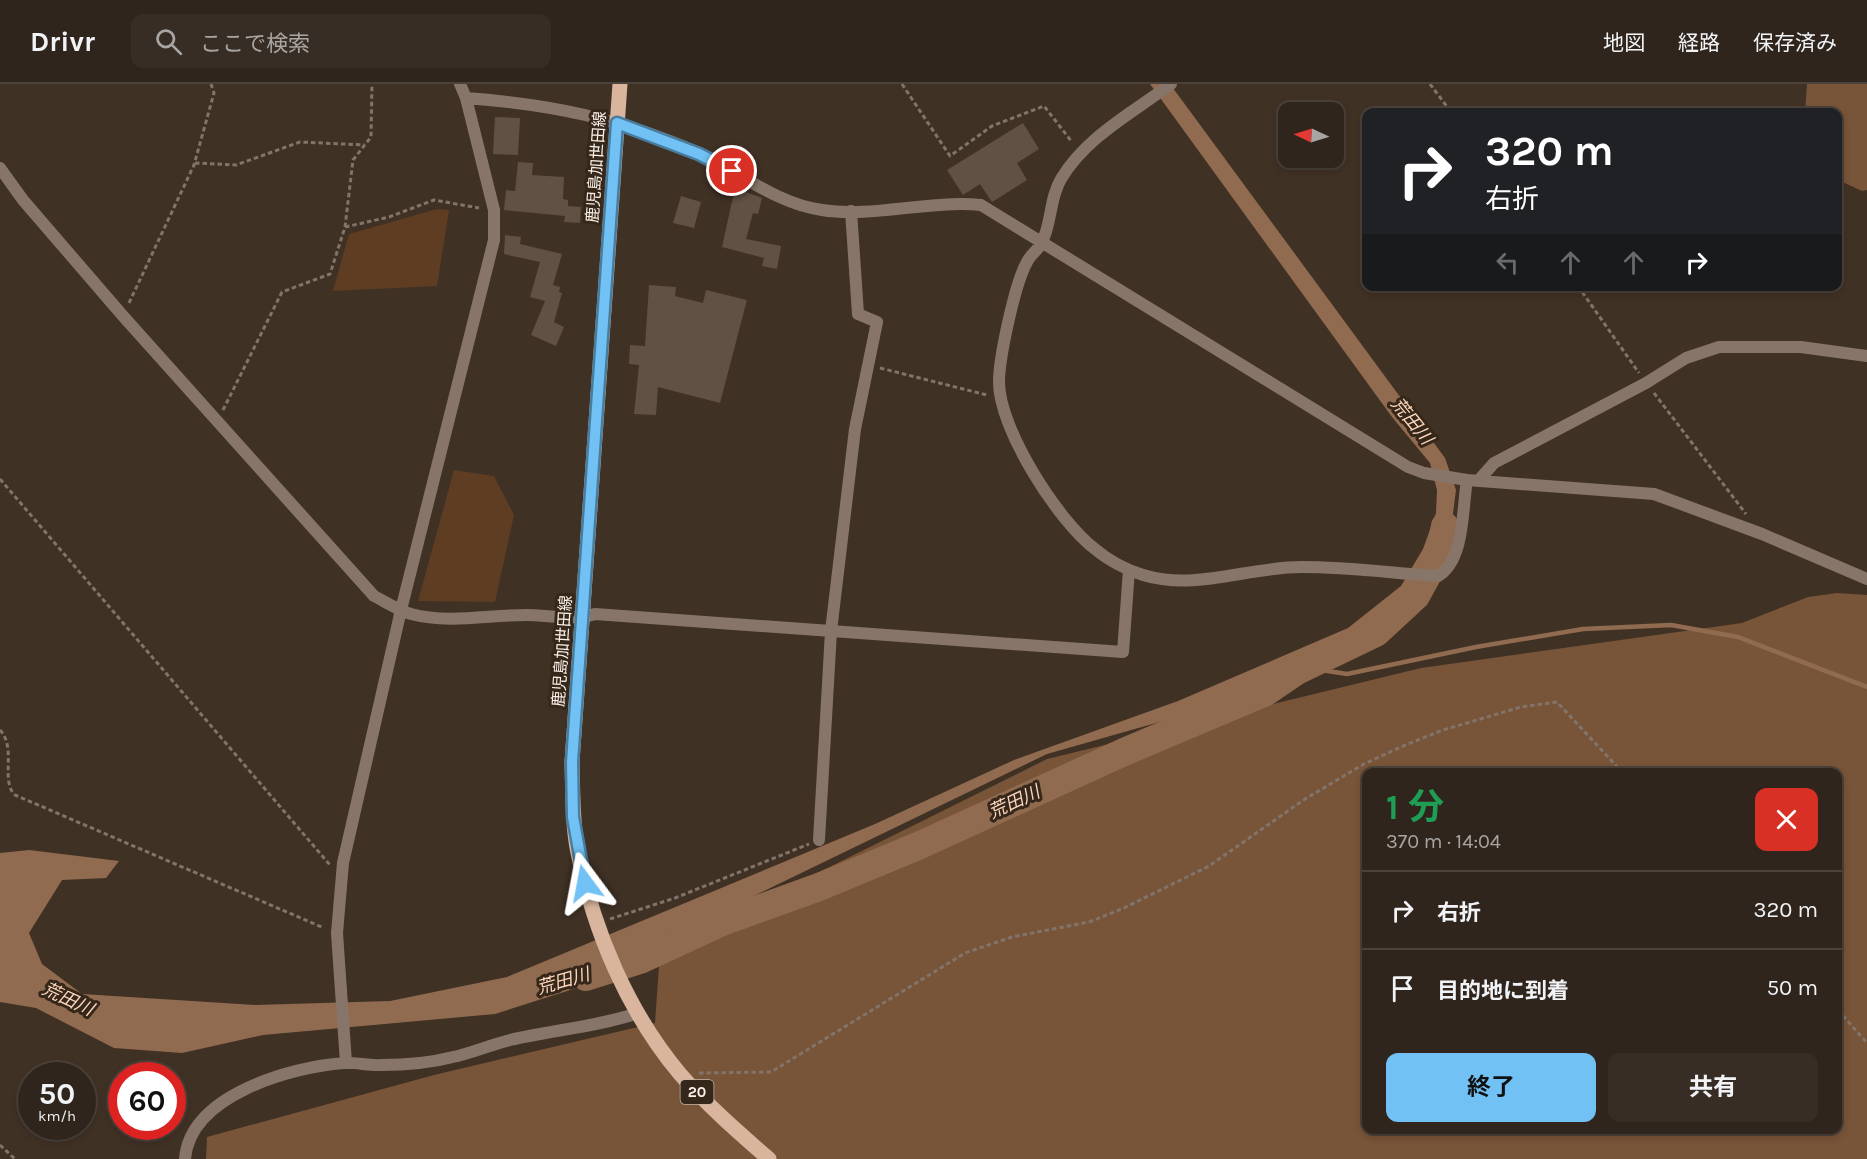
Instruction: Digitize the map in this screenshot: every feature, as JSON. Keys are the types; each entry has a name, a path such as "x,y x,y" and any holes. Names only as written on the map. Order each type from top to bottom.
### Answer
{"main road":[{"name":"鹿児島加世田線","path":"620,84 572,762 573,817 578,852 597,923 627,995 679,1073 723,1119 769,1159"}],"street":[{"path":"346,1063 337,933 341,879 401,610 491,260 494,240 494,210 466,98 460,84"},
{"path":"1170,84 1105,131 1080,153 1061,180 1052,202 1042,244 1026,262 1000,366 1001,399 1020,447 1053,504 1095,549 1129,570 1166,579 1189,580 1302,567 1438,576 1448,571 1458,545 1470,480 1494,463 1646,383 1686,358 1719,347 1801,347 1867,356"},
{"path":"466,98 561,108 617,123 699,154 774,194 821,210 851,211 960,203 981,205 1256,376 1408,467 1424,473 1470,480 1654,494 1762,534 1867,579"},
{"path":"0,168 23,200 123,316 374,596 401,610 436,618 525,615 582,618 595,614 1123,652 1129,570"},
{"path":"819,840 831,631 855,429 877,322 858,314 851,211"},
{"path":"185,1159 194,1128 220,1105 246,1089 286,1072 346,1063 379,1066 453,1058 507,1041 561,1030 602,1025 638,1013"}],"path":[{"path":"123,316 195,163 214,93 211,84"},
{"path":"217,422 282,292 330,274 345,227 353,160 371,137 372,84"},
{"path":"902,84 950,156 992,126 1044,106 1080,153"},
{"path":"1430,84 1448,108"},
{"path":"195,163 236,165 300,142 364,145"},
{"path":"345,227 388,217 435,200 494,210"},
{"path":"1582,291 1646,383 1762,534"},
{"path":"869,365 1001,399"},
{"path":"0,479 341,879"},
{"path":"679,1073 771,1072 966,953 1012,937 1089,922 1124,908 1209,866 1305,799 1364,764 1443,730 1521,707 1557,702 1618,768"},
{"path":"0,730 5,735 8,751 7,783 9,790 15,795 337,933"},
{"path":"597,923 675,898 819,840"},
{"path":"1842,1015 1867,1043"},
{"path":"0,1145 15,1159"}],"shaded area":[{"path":"1807,84 1867,84 1867,190 1862,191 1842,182 1842,108 1805,108"},
{"path":"437,209 449,210 437,286 333,291 349,234"},
{"path":"454,470 494,476 514,515 495,602 418,601"},
{"path":"1837,593 1867,595 1867,1159 206,1159 207,1137 434,1075 655,1023 660,951 1047,759 1421,668 1742,623 1808,597"}],"water":[{"path":"1150,84 1170,84 1445,458 1456,490 1452,521 1443,551 1412,594 1349,640 1184,715 1047,754 673,935 586,985 495,1014 263,1035 182,1053 114,1048 36,1008 0,1002 0,853 29,850 119,861 106,878 62,880 29,933 42,964 82,994 255,1005 390,1001 507,977 875,824 1014,760 1178,701 1348,628 1401,586 1423,549 1436,513 1437,490 1430,463 1392,417"}],"building":[{"path":"495,117 520,118 518,155 493,154"},
{"path":"1023,123 1039,149 1017,163 1027,180 992,202 980,184 963,195 947,170"},
{"path":"518,162 533,163 532,175 564,177 563,199 568,200 568,206 581,207 580,223 564,222 565,216 504,210 506,190 515,191"},
{"path":"735,188 762,198 758,214 753,213 746,239 781,246 777,269 762,266 764,258 722,247"},
{"path":"681,196 701,202 694,228 673,223"},
{"path":"505,235 521,237 520,244 562,254 553,285 560,287 559,292 562,293 554,322 564,327 556,346 531,335 545,301 530,297 540,262 504,254"},
{"path":"649,285 676,287 675,296 703,303 706,290 747,300 720,403 658,387 656,415 634,414 639,365 629,364 630,345 645,346"}],"waterway":[{"name":"荒田川","path":"586,977 640,960 722,922 819,887 918,846 1124,752 1266,692 1297,671 1376,633 1416,596 1440,552 1445,526"},
{"path":"1308,668 1347,674 1476,647 1583,629 1671,625 1738,637 1867,687"}],"route":[{"path":"585,883 573,817 572,762 617,123 699,154 732,171"}]}
